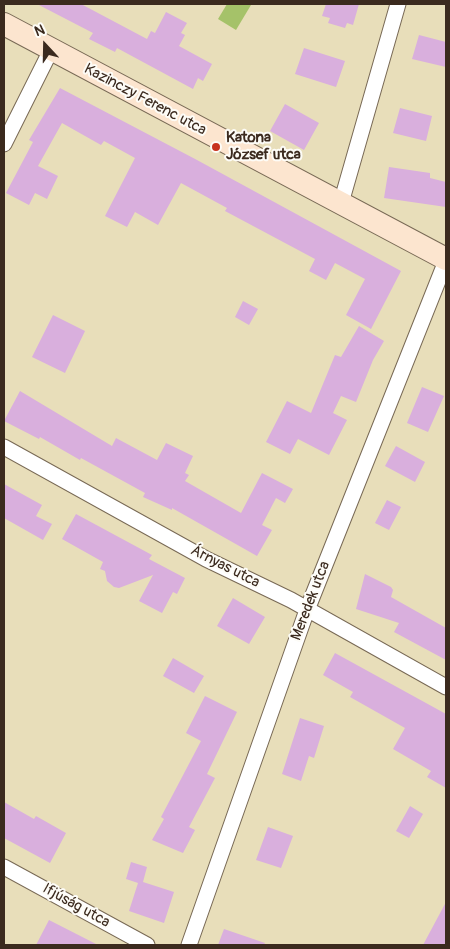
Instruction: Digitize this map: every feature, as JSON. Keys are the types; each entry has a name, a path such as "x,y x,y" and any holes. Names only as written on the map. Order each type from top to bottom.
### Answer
{"street":[{"path":"341,203 398,4"},
{"name":"Kazinczy Ferenc utca","path":"4,24 446,260"},
{"path":"4,144 51,50"},
{"name":"Meredek utca","path":"190,945 307,610 446,260"},
{"name":"Árnyas utca","path":"4,448 206,559 307,610 446,687"},
{"name":"Ifjúság utca","path":"4,867 147,945"}],"green space":[{"path":"227,4 251,5 236,30 218,19"}],"building":[{"path":"37,4 81,4 147,39 151,31 155,33 166,12 187,23 181,33 185,35 179,46 212,64 203,81 198,78 193,89 117,48 115,52 89,39 93,33"},
{"path":"326,4 359,4 353,25 347,23 345,28 328,23 330,18 322,16"},
{"path":"419,35 446,42 446,67 412,59"},
{"path":"304,48 345,61 336,87 295,74"},
{"path":"60,88 401,271 371,329 346,315 365,279 335,263 326,280 309,271 315,259 225,211 227,208 181,183 158,225 135,212 127,227 105,216 135,158 104,141 101,145 62,123 38,166 58,176 47,199 35,193 29,205 6,193 33,142 29,140"},
{"path":"285,104 319,123 304,150 270,131"},
{"path":"400,108 432,116 426,141 393,133"},
{"path":"389,167 430,173 430,178 446,182 446,207 384,198"},
{"path":"243,301 258,309 249,325 235,317"},
{"path":"53,315 85,331 65,373 32,357"},
{"path":"359,326 384,341 373,360 356,402 341,396 333,413 347,420 329,455 298,439 290,454 266,442 287,401 311,413 335,355 341,357"},
{"path":"422,387 444,396 428,432 407,423"},
{"path":"20,391 112,446 116,438 157,460 166,443 193,456 185,473 189,475 185,481 241,513 262,473 293,489 285,503 276,498 262,525 272,530 257,556 172,508 172,510 143,497 145,493 81,458 80,460 40,437 39,439 4,421"},
{"path":"396,446 425,462 415,482 385,466"},
{"path":"4,484 42,505 36,516 52,524 43,540 4,518"},
{"path":"387,500 401,507 389,530 375,523"},
{"path":"76,514 152,555 149,559 185,578 177,594 173,592 162,613 139,601 153,575 119,588 114,587 107,581 105,571 100,569 103,562 62,539"},
{"path":"365,574 391,587 393,590 391,597 446,628 446,660 394,632 399,623 356,609"},
{"path":"233,598 265,617 249,644 217,626"},
{"path":"335,653 446,714 446,788 427,777 431,771 393,749 405,728 350,697 353,692 323,675"},
{"path":"173,658 204,676 194,693 163,676"},
{"path":"205,696 237,712 207,774 215,778 189,827 195,830 183,853 152,840 164,819 161,817 201,741 186,733"},
{"path":"300,718 324,726 314,758 309,756 301,781 282,774"},
{"path":"4,802 34,819 36,816 66,833 50,863 4,838"},
{"path":"410,806 423,814 409,838 396,831"},
{"path":"268,827 293,836 281,868 256,860"},
{"path":"131,862 147,867 143,882 174,892 164,923 129,911 138,883 126,879"},
{"path":"446,902 446,945 423,945"},
{"path":"49,920 98,945 36,945"},
{"path":"224,929 265,943 264,945 218,945"}],"place":[{"name":"Katona József utca","path":"216,147"}]}
